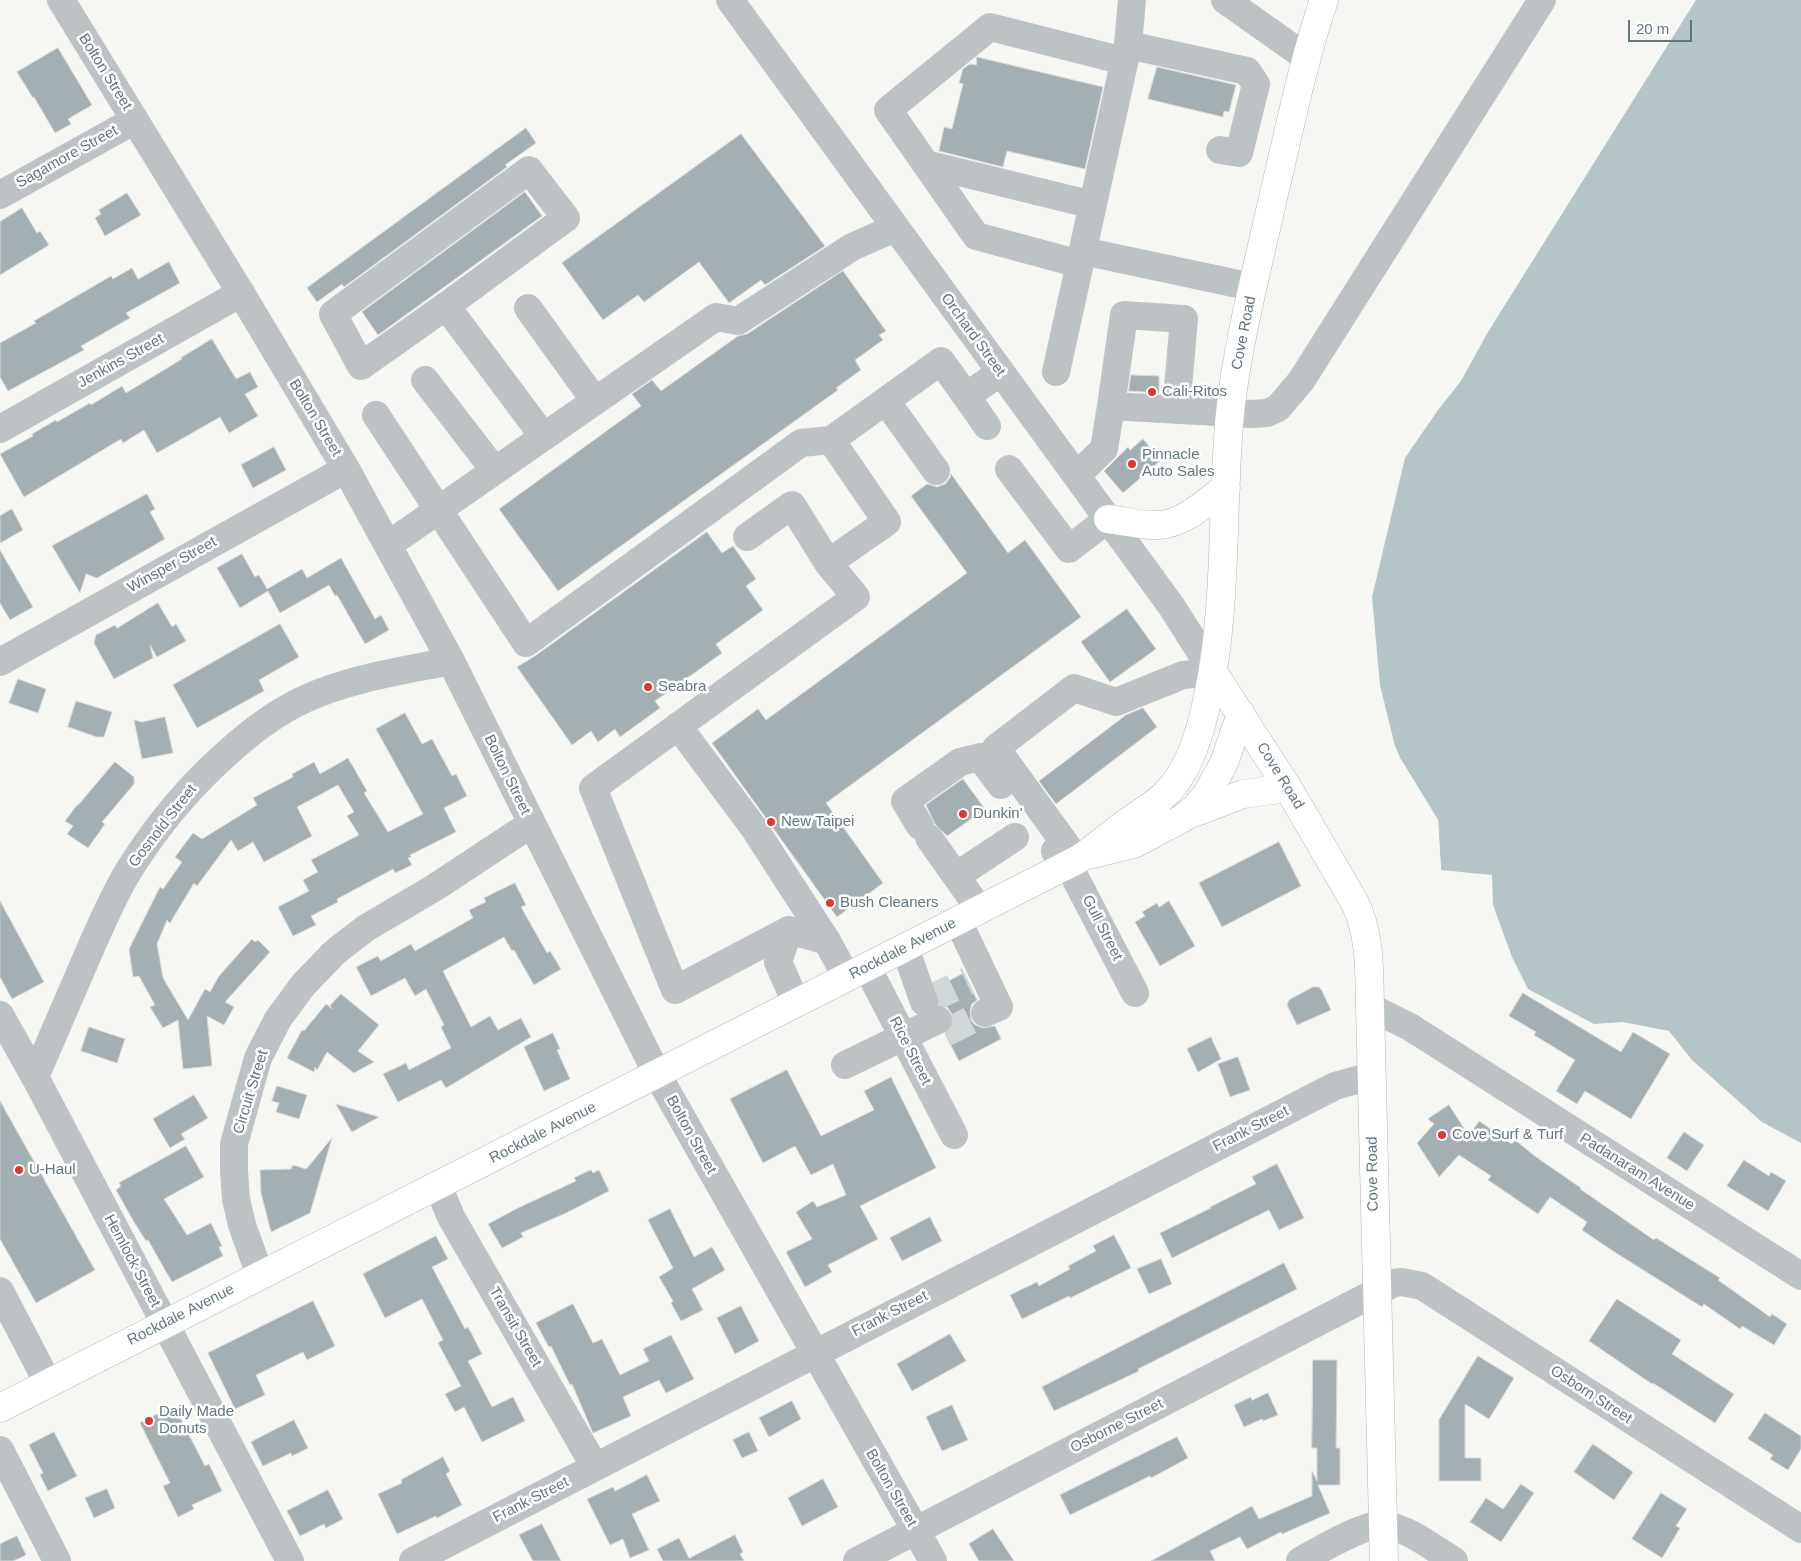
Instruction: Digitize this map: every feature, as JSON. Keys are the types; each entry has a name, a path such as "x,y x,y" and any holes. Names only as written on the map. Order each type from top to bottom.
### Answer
{"main road":[{"name":"Cove Road","path":"1324,0 1307,58 1243,328 1230,412 1222,596 1213,672 1288,788 1355,903 1362,920 1368,957 1370,1007 1384,1561"},
{"path":"1108,519 1157,525 1169,524 1187,516 1226,487"},
{"name":"Rockdale Avenue","path":"0,1408 1076,860 1124,824 1155,805 1184,771 1200,730 1213,672"},
{"name":"Rockdale Avenue","path":"1076,860 1134,844 1183,818 1195,808 1205,797 1229,752 1241,714"},
{"path":"1183,818 1243,794 1288,788"}],"street":[{"name":"Bolton Street","path":"61,0 346,468 451,660 656,1074 932,1561"},
{"name":"Orchard Street","path":"730,0 1183,622 1213,672"},
{"path":"1056,372 1126,53 1132,0"},
{"path":"1225,0 1307,58"},
{"path":"1111,406 1267,413 1282,404 1300,381 1542,0"},
{"path":"1220,150 1239,153 1256,84 1247,71 1126,53 990,28 888,110 976,236 1081,257 1252,287"},
{"name":"Sagamore Street","path":"0,194 135,120"},
{"path":"926,164 1093,205"},
{"path":"529,170 566,218 446,306 361,366 332,314 529,170"},
{"path":"388,545 716,317 738,321 852,247 895,228"},
{"name":"Jenkins Street","path":"0,429 241,293"},
{"path":"446,306 544,437"},
{"path":"528,308 595,401"},
{"path":"1077,475 1104,449 1124,315 1184,319 1176,410"},
{"path":"376,415 526,643 801,443 831,440 941,361 987,426"},
{"path":"966,396 1000,373"},
{"path":"425,380 495,471"},
{"path":"886,401 936,471"},
{"path":"828,563 888,522 831,440"},
{"name":"Winsper Street","path":"0,662 346,468"},
{"path":"1009,470 1069,548 1108,519"},
{"path":"747,537 792,505 828,563 856,597 593,788 675,990 789,930 827,941"},
{"name":"Gosnold Street","path":"35,1077 105,916 128,872 176,804 205,773 236,745 269,720 305,699 352,682 451,660"},
{"path":"1076,860 996,748 1074,688 1116,702 1183,675 1213,672"},
{"name":"Rice Street","path":"678,726 754,828 827,941 857,972 901,1034 954,1136"},
{"path":"981,992 969,916 956,876 905,801 960,762 980,757 1033,830 1076,860"},
{"name":"Circuit Street","path":"260,1275 242,1226 236,1199 234,1144 258,1058 278,1019 304,984 335,952 366,928 434,888 531,824"},
{"path":"956,876 1015,837"},
{"name":"Gull Street","path":"1076,860 1135,993"},
{"path":"789,930 778,962 796,1003"},
{"path":"904,948 934,1014"},
{"name":"Padanaram Avenue","path":"1370,1007 1410,1027 1801,1276"},
{"path":"844,1065 934,1014"},
{"path":"901,1034 934,1014"},
{"name":"Hemlock Street","path":"0,1015 35,1077 290,1561"},
{"name":"Frank Street","path":"413,1561 1335,1086 1371,1076"},
{"name":"Transit Street","path":"438,1186 450,1217 596,1467"},
{"name":"Osborn Street","path":"1376,1292 1402,1282 1422,1286 1801,1529"},
{"path":"0,1291 48,1383"},
{"name":"Osborne Street","path":"857,1561 1376,1292"},
{"path":"0,1450 57,1561"},
{"path":"1300,1561 1360,1530 1383,1524 1407,1532 1454,1561"}],"shaded area":[{"path":"1696,0 1801,0 1801,1143 1762,1122 1692,1060 1669,1031 1623,1022 1594,1024 1528,989 1512,957 1493,905 1474,883 1441,870 1438,820 1400,758 1395,746 1380,685 1372,597 1405,458 1438,410 1461,381 1488,332"}],"pier":[{"path":"1390,735 1400,758 1438,820 1441,870 1492,875 1493,905 1491,909 1472,885 1439,871 1435,821 1398,760"}],"building":[{"path":"58,48 92,105 68,119 71,124 55,133 17,72"},
{"path":"977,57 1103,87 1085,169 1007,151 1003,167 939,151 944,127 952,129 963,84 959,83 963,69 970,64 976,65"},
{"path":"1157,67 1236,85 1229,112 1224,111 1223,117 1148,99"},
{"path":"526,128 536,143 505,165 507,167 344,287 342,284 317,302 307,288"},
{"path":"741,134 825,246 765,285 761,280 729,303 699,262 644,302 638,295 603,320 562,263"},
{"path":"525,192 542,216 378,335 362,312"},
{"path":"127,193 141,215 105,236 95,218 101,214 99,210"},
{"path":"22,208 37,233 40,231 49,245 0,275 0,222"},
{"path":"169,262 180,283 126,313 130,318 81,346 84,350 8,391 0,377 0,343 111,276 113,279 132,268 138,279"},
{"path":"843,271 886,331 879,335 883,340 855,360 861,370 836,388 838,390 558,591 499,509 641,406 632,394 652,380 661,391 738,336 747,334"},
{"path":"212,339 236,379 250,372 258,387 245,394 258,416 229,433 220,417 157,453 144,430 123,443 121,439 24,497 0,454 33,436 32,434 56,420 57,422 90,403 91,405 122,386 126,393"},
{"path":"1131,375 1159,376 1159,393 1129,391"},
{"path":"1143,439 1161,460 1123,493 1104,471 1128,447 1130,450"},
{"path":"274,447 286,470 253,488 241,465"},
{"path":"951,474 1008,553 1025,540 1081,617 826,803 883,883 837,917 712,743 758,709 766,720 967,573 911,496 927,484 937,487 945,484"},
{"path":"147,494 155,509 150,512 165,539 97,578 86,574 80,593 52,546"},
{"path":"12,509 23,530 0,543 0,516"},
{"path":"707,532 722,553 733,546 756,579 746,586 763,610 716,644 722,653 655,701 660,708 620,737 615,729 598,742 591,731 572,745 517,667"},
{"path":"0,550 33,607 10,620 0,603"},
{"path":"242,554 255,577 259,575 267,589 302,569 307,578 341,558 375,619 381,615 389,630 365,644 337,595 335,596 329,585 280,613 268,591 240,608 217,568"},
{"path":"158,603 172,627 176,624 186,641 157,657 150,645 153,658 114,679 94,643 96,635 115,625 117,628"},
{"path":"1127,609 1156,649 1110,682 1081,642"},
{"path":"280,624 299,657 259,680 264,691 197,728 173,685"},
{"path":"18,679 46,689 38,713 9,703"},
{"path":"76,701 112,712 104,737 97,737 68,727"},
{"path":"1143,708 1157,727 1056,804 1039,781 1126,715"},
{"path":"405,713 422,744 432,739 452,776 456,774 467,796 444,808 456,832 410,855 411,857 408,858 412,865 395,873 393,869 337,899 338,902 311,916 316,925 293,936 278,907 309,891 303,880 318,872 311,860 359,835 347,816 354,812 338,785 297,807 312,836 264,862 253,842 238,851 231,840 197,886 194,883 170,923 167,920 157,944 163,978 188,1020 205,989 210,992 219,976 252,939 255,942 258,940 270,952 225,1002 234,1007 224,1025 207,1016 212,1066 183,1069 178,1020 163,1028 150,1007 155,1005 139,976 133,977 129,949 160,887 163,889 182,862 175,857 193,833 202,839 257,805 253,798 293,777 292,774 314,762 320,774 348,758 367,791 364,793 388,832 423,814 376,729"},
{"path":"165,717 173,753 142,759 134,720 142,722"},
{"path":"115,762 134,777 134,784 102,822 105,824 88,848 67,834 73,826 65,821"},
{"path":"963,779 985,809 947,836 935,824 926,805"},
{"path":"1279,842 1301,886 1222,927 1199,883"},
{"path":"515,883 526,905 521,907 547,953 550,951 561,969 534,985 514,950 512,951 504,937 443,971 471,1027 490,1016 498,1030 521,1018 531,1037 446,1088 441,1080 398,1102 383,1074 406,1063 409,1070 451,1048 441,1027 444,1025 426,989 415,996 405,978 371,996 356,967 378,956 381,961 411,944 415,951 473,918 469,910 486,902 484,898"},
{"path":"0,901 44,982 12,999 0,977"},
{"path":"1169,901 1195,946 1160,966 1135,922 1145,916 1142,912 1157,903 1159,907"},
{"path":"964,973 977,1000 972,1004 970,1011 971,1020 975,1025 983,1028 995,1026 1001,1039 959,1061 945,1034 951,1028 953,1022 952,1014 947,1007 939,1004 936,988"},
{"path":"1313,987 1319,987 1331,1010 1297,1025 1287,1005 1289,1000"},
{"path":"1523,993 1621,1052 1633,1032 1670,1054 1631,1119 1585,1091 1577,1104 1556,1091 1575,1060 1534,1035 1536,1032 1509,1016"},
{"path":"341,994 379,1025 358,1051 374,1062 354,1073 327,1052 317,1070 315,1067 314,1072 287,1058 302,1030 304,1031 326,1004 332,1009 330,1006"},
{"path":"89,1027 125,1039 117,1063 81,1051"},
{"path":"553,1033 560,1049 557,1050 570,1079 544,1091 524,1047"},
{"path":"1211,1037 1221,1059 1198,1072 1187,1049"},
{"path":"1238,1057 1250,1090 1230,1097 1218,1064"},
{"path":"787,1070 821,1136 874,1110 864,1091 891,1077 936,1168 860,1206 878,1239 828,1265 832,1272 805,1287 786,1252 812,1239 796,1212 813,1201 817,1207 846,1195 833,1164 811,1175 795,1146 763,1163 730,1099"},
{"path":"277,1086 307,1095 299,1119 276,1112 279,1103 272,1101"},
{"path":"194,1095 208,1118 181,1134 185,1139 170,1148 153,1119"},
{"name":"U-Haul","path":"0,1101 95,1270 36,1303 0,1239"},
{"path":"336,1104 379,1117 352,1132"},
{"path":"1449,1105 1469,1136 1479,1121 1512,1144 1515,1140 1580,1189 1654,1240 1656,1238 1720,1278 1718,1280 1770,1317 1772,1314 1787,1324 1774,1345 1742,1326 1740,1329 1704,1304 1702,1307 1613,1251 1582,1230 1587,1222 1550,1197 1538,1214 1488,1180 1491,1176 1459,1155 1439,1177 1417,1143 1434,1124 1428,1119"},
{"path":"1684,1132 1704,1145 1687,1171 1667,1158"},
{"path":"332,1138 310,1213 271,1232 261,1193 260,1170 291,1169 293,1165 306,1169"},
{"path":"186,1146 204,1177 164,1199 187,1235 211,1223 222,1246 219,1247 223,1256 172,1282 116,1190 121,1186 119,1183"},
{"path":"1744,1160 1769,1176 1771,1172 1786,1181 1768,1211 1727,1186"},
{"path":"1277,1164 1304,1218 1279,1230 1269,1210 1172,1258 1160,1233 1256,1184 1252,1177"},
{"path":"591,1170 593,1173 599,1170 609,1191 521,1233 523,1237 502,1248 488,1224 576,1181 574,1178"},
{"path":"670,1209 694,1257 712,1247 725,1270 692,1289 703,1310 681,1321 671,1303 673,1301 659,1277 673,1268 648,1220"},
{"path":"930,1217 942,1241 902,1261 890,1238"},
{"path":"1114,1235 1131,1268 1022,1319 1010,1295 1037,1282 1039,1286 1070,1269 1068,1266 1096,1251 1093,1246"},
{"path":"436,1236 448,1259 432,1267 465,1329 468,1327 482,1354 468,1361 492,1407 513,1397 525,1421 482,1442 464,1407 455,1412 445,1394 461,1386 438,1343 443,1340 422,1299 385,1318 363,1274"},
{"path":"1161,1259 1172,1284 1149,1294 1137,1269"},
{"path":"1284,1263 1297,1289 1138,1369 1139,1371 1054,1411 1042,1387"},
{"path":"1617,1299 1681,1340 1672,1354 1734,1394 1715,1423 1652,1384 1589,1341"},
{"path":"313,1301 335,1346 307,1360 303,1352 256,1375 265,1395 235,1409 208,1353"},
{"path":"573,1304 593,1343 602,1339 620,1375 649,1361 643,1349 671,1335 694,1379 666,1393 659,1380 623,1397 631,1416 593,1433 572,1384 570,1385 551,1346 549,1347 536,1323"},
{"path":"741,1306 759,1341 735,1354 717,1318"},
{"path":"950,1334 966,1361 912,1391 897,1364"},
{"path":"1478,1356 1514,1378 1489,1419 1465,1404 1465,1458 1481,1458 1481,1481 1439,1481 1439,1420"},
{"path":"1313,1360 1337,1360 1336,1448 1340,1448 1340,1485 1318,1485 1330,1513 1282,1534 1281,1532 1247,1549 1240,1537 1210,1551 1215,1561 1151,1561 1252,1506 1259,1519 1312,1496 1312,1471 1317,1481 1317,1448 1312,1448"},
{"path":"1268,1393 1278,1415 1263,1421 1262,1419 1244,1427 1234,1405 1251,1397 1252,1400"},
{"path":"792,1401 801,1419 769,1437 759,1418"},
{"path":"952,1405 968,1440 942,1451 926,1417"},
{"path":"174,1406 205,1466 209,1464 222,1491 192,1505 194,1509 178,1517 163,1486 170,1483 140,1423"},
{"path":"1765,1413 1801,1436 1801,1449 1788,1470 1770,1459 1773,1455 1748,1439"},
{"path":"294,1420 308,1448 292,1456 291,1453 263,1466 251,1442"},
{"path":"54,1432 77,1476 48,1491 40,1475 43,1473 29,1445"},
{"path":"749,1432 758,1451 742,1458 733,1440"},
{"path":"1177,1437 1188,1458 1151,1478 1150,1476 1070,1515 1060,1495"},
{"path":"1593,1444 1633,1472 1614,1500 1574,1472"},
{"path":"443,1457 450,1471 446,1474 462,1505 437,1518 436,1516 397,1534 378,1494 402,1483 401,1480"},
{"path":"647,1475 660,1501 632,1514 649,1550 630,1558 623,1539 610,1545 587,1499 613,1487 615,1491"},
{"path":"823,1479 838,1507 802,1526 788,1498"},
{"path":"1521,1484 1534,1493 1501,1542 1470,1522 1486,1498 1503,1509"},
{"path":"107,1489 115,1508 94,1518 85,1498"},
{"path":"328,1490 343,1519 326,1528 324,1524 300,1536 287,1511"},
{"path":"1661,1493 1687,1509 1676,1526 1680,1528 1662,1558 1632,1539"},
{"path":"542,1524 561,1561 533,1561 519,1535"},
{"path":"993,1529 1014,1561 979,1561 969,1544"},
{"path":"735,1535 743,1552 740,1554 744,1561 663,1561 657,1549 679,1538 689,1558"},
{"path":"17,1536 26,1555 13,1561 0,1561 0,1544"}],"tunnel":[{"path":"928,1000 968,981"},
{"path":"945,1033 985,1013"}],"place":[{"name":"Cali-Ritos","path":"1152,392"},
{"name":"Pinnacle Auto Sales","path":"1132,464"},
{"name":"Seabra","path":"648,687"},
{"name":"Dunkin'","path":"963,814"},
{"name":"New Taipei","path":"771,822"},
{"name":"Bush Cleaners","path":"830,903"},
{"name":"Cove Surf & Turf","path":"1442,1135"},
{"name":"U-Haul","path":"19,1170"},
{"name":"Daily Made Donuts","path":"149,1421"}]}
